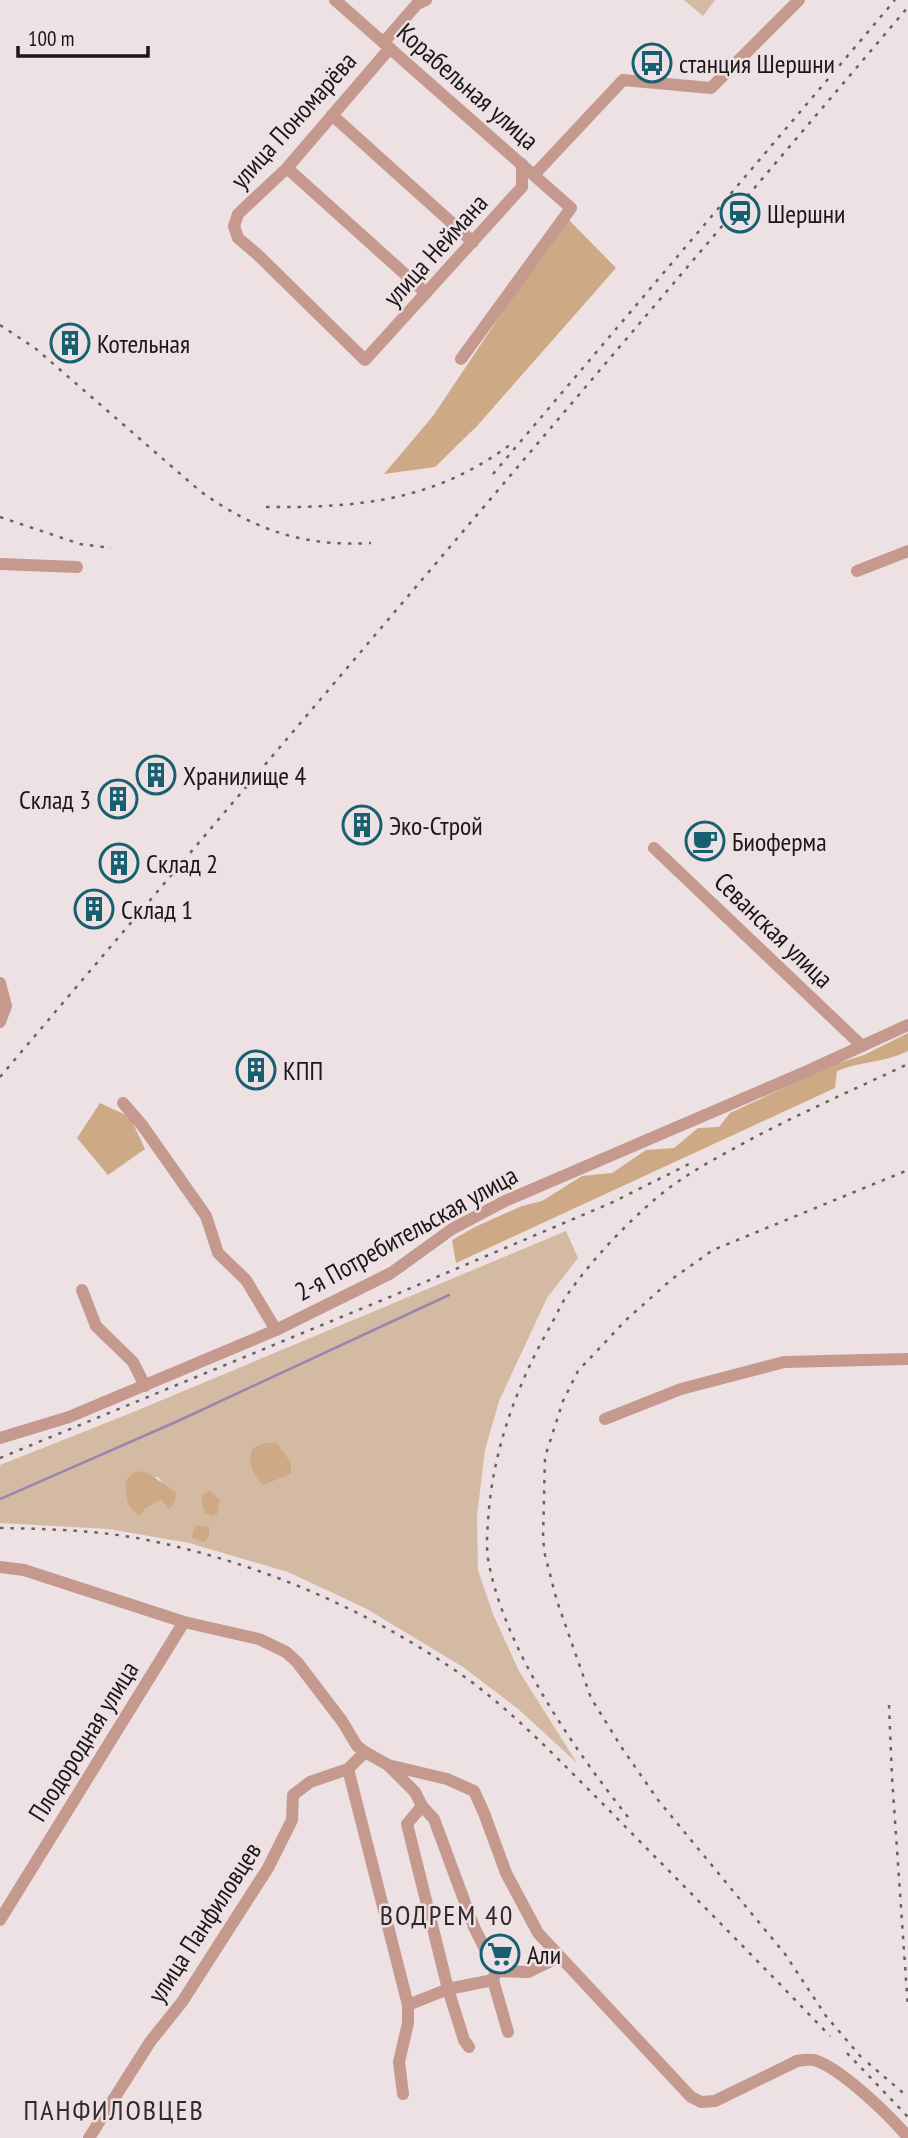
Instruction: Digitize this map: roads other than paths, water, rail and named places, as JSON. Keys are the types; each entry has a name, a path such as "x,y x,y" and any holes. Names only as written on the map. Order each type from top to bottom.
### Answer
{"street":[{"name":"Корабельная улица","path":"335,0 571,208 461,359"},
{"name":"улица Пономарёва","path":"365,360 238,238 234,226 238,214 287,168 332,115 417,4 426,0"},
{"path":"534,174 623,80 711,88 799,0"},
{"path":"332,115 473,242"},
{"name":"улица Неймана","path":"365,360 522,187 522,164"},
{"path":"287,168 426,293"},
{"path":"857,571 908,551"},
{"path":"0,564 77,567"},
{"name":"Севанская улица","path":"654,848 862,1046"},
{"path":"0,983 6,1006 0,1023"},
{"name":"2-я Потребительская улица","path":"0,1438 69,1417 276,1330 391,1273 452,1229 505,1201 908,1025"},
{"path":"122,1103 142,1125 199,1207 205,1216 218,1253 246,1280 276,1330"},
{"path":"82,1290 96,1326 133,1362 145,1386"},
{"path":"606,1419 681,1389 784,1363 908,1359"},
{"path":"0,1567 24,1570 184,1622 260,1639 286,1652 297,1661 358,1746 388,1765 415,1792 422,1806 435,1818 494,1976 508,2032"},
{"name":"Плодородная улица","path":"0,1920 184,1622"},
{"name":"улица Панфиловцев","path":"89,2138 150,2042 182,2002 268,1868 292,1820 293,1795 310,1782 348,1769 365,1752"},
{"path":"388,1765 447,1779 474,1791 506,1873 538,1933 691,2097 701,2102 715,2101 797,2061 815,2061 836,2071 908,2137"},
{"path":"348,1769 408,2005 408,2023 399,2062 404,2094"},
{"path":"422,1806 407,1824 448,1989 468,2047"},
{"path":"408,2005 448,1989 494,1976 528,1972 559,1957"}],"waterway":[{"path":"0,1499 178,1421 449,1295"}],"railway":[{"path":"493,474 895,0"},
{"path":"0,1077 908,7"},
{"path":"0,325 35,348 200,491 220,505 260,526 302,539 347,544 371,543"},
{"path":"266,507 333,506 395,497 454,478 511,444"},
{"path":"0,517 80,544 111,548"},
{"path":"628,1817 585,1761 544,1697 510,1631 489,1564 487,1532 490,1496 501,1444 517,1394 567,1295 603,1250 656,1198 711,1161 755,1137 908,1064"},
{"path":"0,1458 611,1203 695,1161"},
{"path":"861,2057 826,2016 785,1954 658,1800 591,1698 557,1601 545,1555 545,1457 563,1401 578,1371 626,1320 672,1279 713,1250 908,1170"},
{"path":"0,1528 71,1530 125,1536 229,1561 313,1592 354,1611 432,1655 486,1693 535,1737 830,2036"},
{"path":"889,1705 908,2009"},
{"path":"847,2053 908,2117"},
{"path":"868,2063 908,2097"}],"place":[{"name":"станция Шершни","path":"652,63"},
{"name":"Шершни","path":"740,213"},
{"name":"Котельная","path":"70,343"},
{"name":"Хранилище 4","path":"156,775"},
{"name":"Склад 3","path":"118,799"},
{"name":"Эко-Строй","path":"362,825"},
{"name":"Биоферма","path":"705,841"},
{"name":"Склад 2","path":"119,863"},
{"name":"Склад 1","path":"94,909"},
{"name":"КПП","path":"256,1070"},
{"name":"Али","path":"500,1954"}],"district":[{"name":"ВОДРЕМ 40","path":"447,1914"},
{"name":"ПАНФИЛОВЦЕВ","path":"114,2109"}]}
